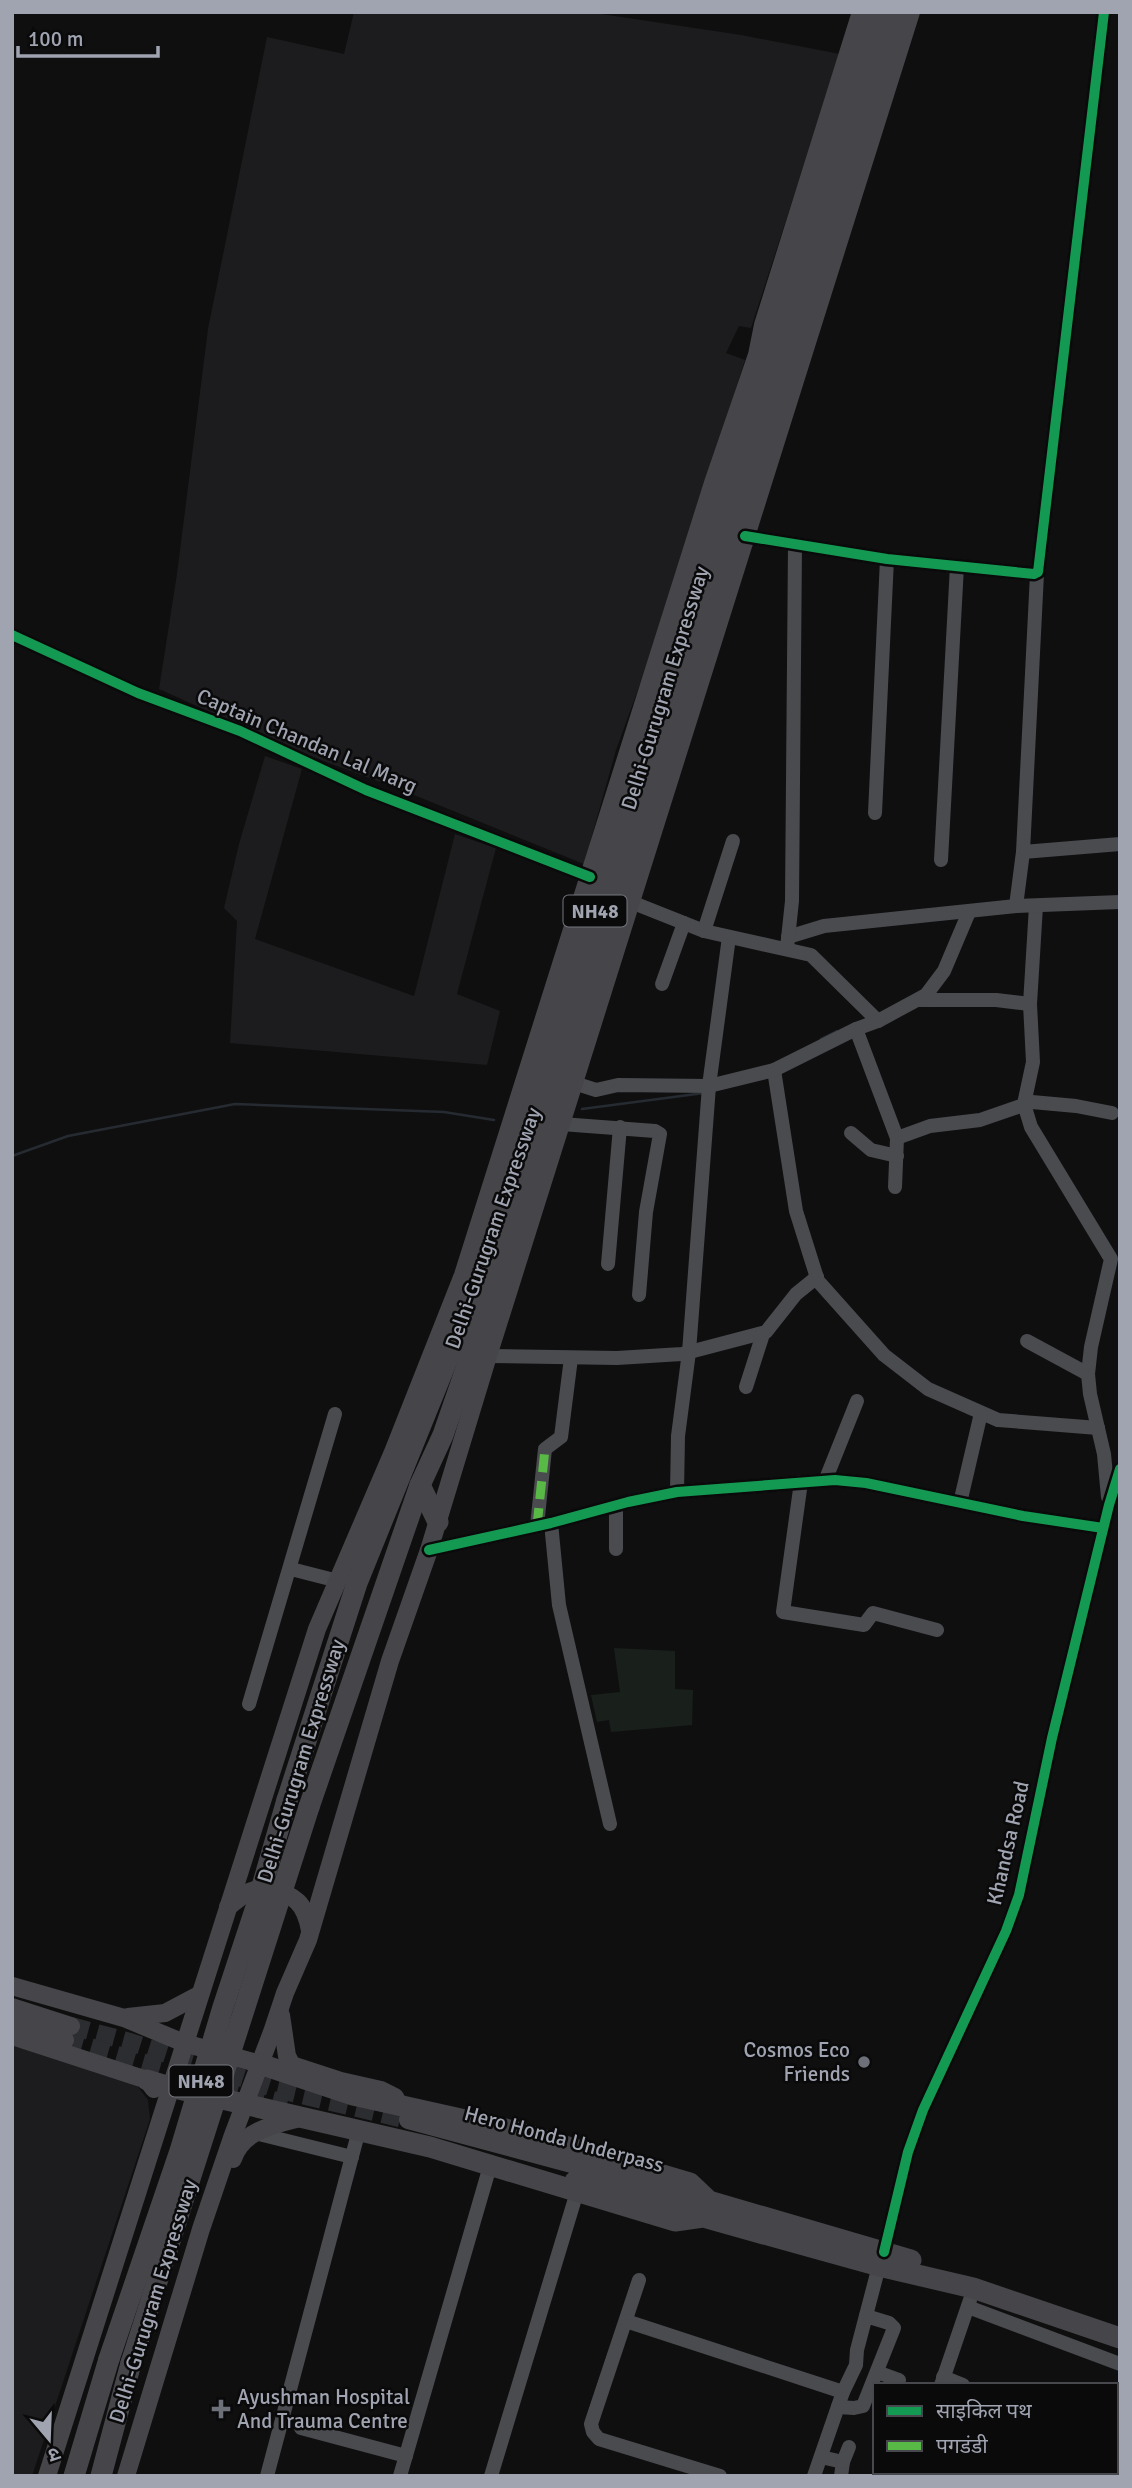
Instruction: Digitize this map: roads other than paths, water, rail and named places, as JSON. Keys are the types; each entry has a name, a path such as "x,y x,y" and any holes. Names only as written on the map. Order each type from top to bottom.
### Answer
{"highway":[{"name":"Delhi-Gurugram Expressway","path":"74,2476 109,2360 180,2151 287,1800 357,1583 480,1279 877,12"},
{"name":"Delhi-Gurugram Expressway","path":"101,2476 135,2350 309,1807 419,1485 443,1435 575,1056 898,12"},
{"path":"430,1360 437,1386"},
{"path":"393,1452 422,1424"},
{"path":"419,1485 438,1522"},
{"path":"268,2067 344,2092 404,2119 514,2131 690,2183 706,2209"},
{"path":"147,2080 243,2105 430,2147 675,2221 706,2209 1120,2326"},
{"path":"882,2259 970,2298 1029,2300 1120,2338"}],"main road":[{"path":"47,2476 317,1629 393,1452 463,1275 713,484 757,355 762,325 861,12"},
{"path":"126,2476 207,2212 243,2105 268,2067 272,2032 310,1931 390,1661 438,1522 575,1083 575,1056 631,902 911,12"},
{"path":"228,1907 246,1893 266,1886 296,1899 307,1914 310,1931"},
{"path":"12,1986 124,2018 184,2043 268,2067"},
{"path":"124,2018 165,2013 199,1996"},
{"path":"12,2007 68,2033 12,2023"},
{"name":"Hero Honda Underpass","path":"280,2008 287,2056 292,2065 341,2081 381,2090 395,2097 404,2119 706,2209"},
{"path":"12,2036 147,2080 159,2095 159,2120"},
{"path":"207,2212 220,2197 236,2150 245,2139 255,2133 304,2117"},
{"path":"159,2120 233,2135"}],"street":[{"path":"1016,906 1023,852 1037,573 1040,570 1104,12"},
{"path":"746,536 887,559 1037,573"},
{"path":"788,942 792,901 795,544"},
{"path":"875,813 887,559"},
{"path":"941,860 957,566"},
{"name":"Captain Chandan Lal Marg","path":"12,635 138,693 240,731 366,790 590,877"},
{"path":"704,931 733,841"},
{"path":"1023,852 1120,844"},
{"path":"631,902 704,931 729,937 788,942 816,958 830,976 878,1021"},
{"path":"788,942 824,926 1016,906 1120,902"},
{"path":"1036,906 1030,1004 1033,1062 1024,1104 1031,1127 1116,1260 1091,1347 1088,1374 1104,1454 1109,1505"},
{"path":"575,1083 596,1090 618,1085 709,1086 774,1070 919,1000 944,971 970,912"},
{"path":"662,984 684,923"},
{"path":"677,1492 678,1436 689,1352 709,1086 729,937"},
{"path":"919,1000 996,1000 1030,1004"},
{"path":"856,1029 897,1138 895,1187"},
{"path":"774,1070 796,1211 817,1277 821,1285 866,1335 899,1368 928,1389 998,1420 1098,1428"},
{"path":"897,1138 930,1126 980,1120 1024,1104 1041,1102 1112,1113"},
{"path":"562,1124 655,1130 660,1136 646,1212 639,1295"},
{"path":"608,1264 620,1127"},
{"path":"850,1133 871,1150 897,1156"},
{"path":"746,1387 763,1334 796,1294 817,1277"},
{"path":"488,1356 664,1357 763,1334"},
{"path":"1027,1341 1088,1374"},
{"path":"571,1358 561,1437 545,1449 544,1524 559,1605 610,1824"},
{"path":"825,1481 857,1401"},
{"path":"960,1503 981,1413"},
{"path":"249,1704 335,1414"},
{"name":"Khandsa Road","path":"814,2476 848,2363 857,2350 908,2152 923,2110 1006,1931 1019,1895 1052,1738 1120,1469"},
{"path":"429,1550 677,1492 835,1479 1103,1528"},
{"path":"801,1482 783,1612 863,1625 873,1613 937,1630"},
{"path":"616,1505 616,1549"},
{"path":"291,1569 338,1581"},
{"path":"267,2476 359,2130"},
{"path":"255,2133 352,2157"},
{"path":"400,2476 490,2166"},
{"path":"491,2476 577,2192"},
{"path":"639,2280 591,2424 593,2432 599,2439 720,2476"},
{"path":"942,2381 970,2298 1120,2364"},
{"path":"626,2321 840,2396 854,2409 863,2406 894,2328 889,2323 866,2316"},
{"path":"877,2372 899,2380"},
{"name":"Khandsa Road","path":"806,2476 840,2396"},
{"path":"302,2428 406,2456"},
{"path":"821,2457 842,2469 849,2446"}],"waterway":[{"path":"821,1039 837,1031"},
{"path":"582,1109 704,1093"},
{"path":"12,1156 68,1136 235,1104 444,1112 494,1120"}],"tunnel":[{"path":"71,2026 276,2089 408,2120"},
{"path":"65,2040 287,2104"}],"place":[{"name":"Cosmos Eco Friends","path":"864,2062"},
{"name":"Ayushman Hospital And Trauma Centre","path":"221,2409"}]}
